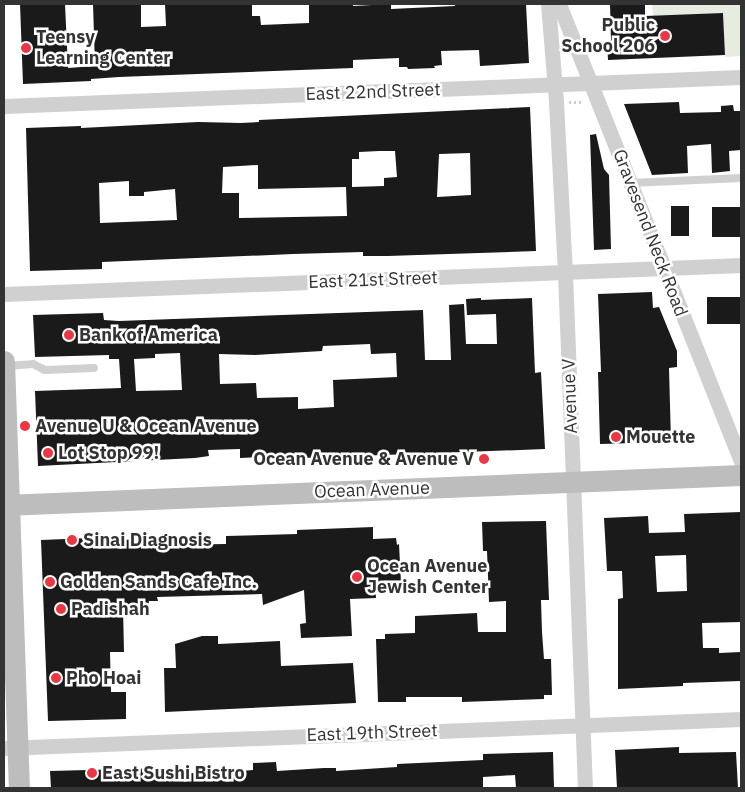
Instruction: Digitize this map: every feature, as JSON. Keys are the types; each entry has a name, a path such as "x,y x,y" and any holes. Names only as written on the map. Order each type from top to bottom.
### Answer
{"main road":[{"path":"4,361 11,748 19,788"},
{"name":"Ocean Avenue","path":"6,505 741,475"}],"street":[{"name":"Gravesend Neck Road","path":"556,4 593,84 663,268 741,462"},
{"name":"Avenue V","path":"556,4 554,85 566,272 572,482 586,788"},
{"name":"East 22nd Street","path":"4,106 741,78"},
{"name":"East 21st Street","path":"4,294 741,265"},
{"name":"East 19th Street","path":"11,748 741,719"}],"lane":[{"path":"630,183 741,178"},
{"path":"4,366 33,364 45,370 94,368"}],"shaded area":[{"path":"652,4 741,4 741,56 725,57 723,13 653,16"}],"building":[{"path":"20,4 65,4 68,68 95,66 93,4 141,4 141,27 166,26 165,4 252,4 252,16 260,16 261,25 309,23 309,4 353,4 353,6 391,4 391,9 455,6 455,4 526,4 529,63 480,66 479,50 441,51 442,65 434,66 435,68 408,69 407,67 399,67 399,58 353,60 353,68 119,77 91,79 91,81 23,84"},
{"name":"Public School 206","path":"610,4 645,4 645,16 723,13 725,55 608,60 607,41 611,40"},
{"path":"679,102 680,113 721,112 721,106 733,105 734,111 741,111 741,150 729,151 730,171 712,173 711,144 687,146 688,173 652,175 624,104"},
{"path":"530,107 536,251 388,256 363,256 363,252 293,254 102,262 102,269 30,271 26,128 81,126 81,128 198,122 241,123 259,122 259,120","holes":["395,151 397,177 384,178 384,186 352,187 352,159 359,159 359,152","470,153 471,195 437,197 439,154","258,165 258,189 346,187 347,216 239,218 239,193 222,193 223,167","129,181 129,196 144,196 144,192 175,189 177,220 100,223 99,183"]},
{"path":"596,134 604,169 609,175 611,249 594,250 590,135"},
{"path":"671,206 689,206 689,236 671,236"},
{"path":"712,207 741,207 741,237 712,237"},
{"path":"652,292 653,308 659,307 677,351 677,367 669,368 671,442 600,444 598,372 601,372 598,294"},
{"path":"707,297 741,297 741,324 707,324"},
{"path":"532,298 535,373 541,372 545,449 303,458 303,455 240,458 240,449 208,450 209,456 195,458 38,466 35,391 121,388 119,359 109,359 109,355 35,357 33,315 103,313 104,320 119,321 423,310 425,360 451,360 449,305 464,304 466,344 497,344 496,314 467,315 466,299","holes":["370,344 371,354 396,353 397,377 333,380 334,407 298,409 298,397 257,398 256,383 220,384 219,354 255,355 322,351 323,346","180,353 182,390 136,391 134,359 155,358 155,354"]},
{"path":"741,512 741,622 702,623 703,648 719,648 719,653 741,652 741,681 683,683 683,686 618,689 618,599 623,598 622,571 607,571 604,518 648,516 649,533 685,532 684,514","holes":["686,555 687,591 657,592 655,556"]},
{"path":"546,521 549,600 541,600 542,632 544,659 551,659 552,695 544,695 544,699 462,702 462,697 406,697 406,702 378,702 376,639 385,639 385,634 415,633 415,616 477,613 478,632 506,632 506,601 489,602 487,551 483,551 482,522"},
{"path":"373,527 373,539 396,538 397,545 399,544 401,583 375,584 376,598 350,599 352,636 301,638 300,624 306,623 304,590 263,605 262,594 157,597 158,601 149,601 148,607 123,607 124,652 110,652 111,692 126,692 126,719 48,721 41,540 113,537 113,540 161,539 162,545 226,544 226,536 297,534 297,530"},
{"path":"202,636 218,636 218,644 280,641 281,666 353,663 356,703 165,712 164,668 176,668 175,644"},
{"path":"679,747 679,753 736,752 738,788 617,788 615,750"},
{"path":"553,752 554,788 516,788 515,775 483,777 483,788 51,788 50,771 164,768 164,774 195,773 195,775 253,770 253,763 276,762 277,771 336,768 336,771 397,767 397,764 483,760 483,754"}],"place":[{"name":"Public School 206","path":"665,36"},
{"name":"Teensy Learning Center","path":"26,48"},
{"name":"Bank of America","path":"69,335"},
{"name":"Avenue U & Ocean Avenue","path":"25,426"},
{"name":"Mouette","path":"616,437"},
{"name":"Lot Stop 99!","path":"48,453"},
{"name":"Ocean Avenue & Avenue V","path":"484,459"},
{"name":"Sinai Diagnosis","path":"72,540"},
{"name":"Ocean Avenue Jewish Center","path":"357,577"},
{"name":"Golden Sands Cafe Inc.","path":"50,582"},
{"name":"Padishah","path":"61,609"},
{"name":"Pho Hoai","path":"56,678"},
{"name":"East Sushi Bistro","path":"92,773"}]}
